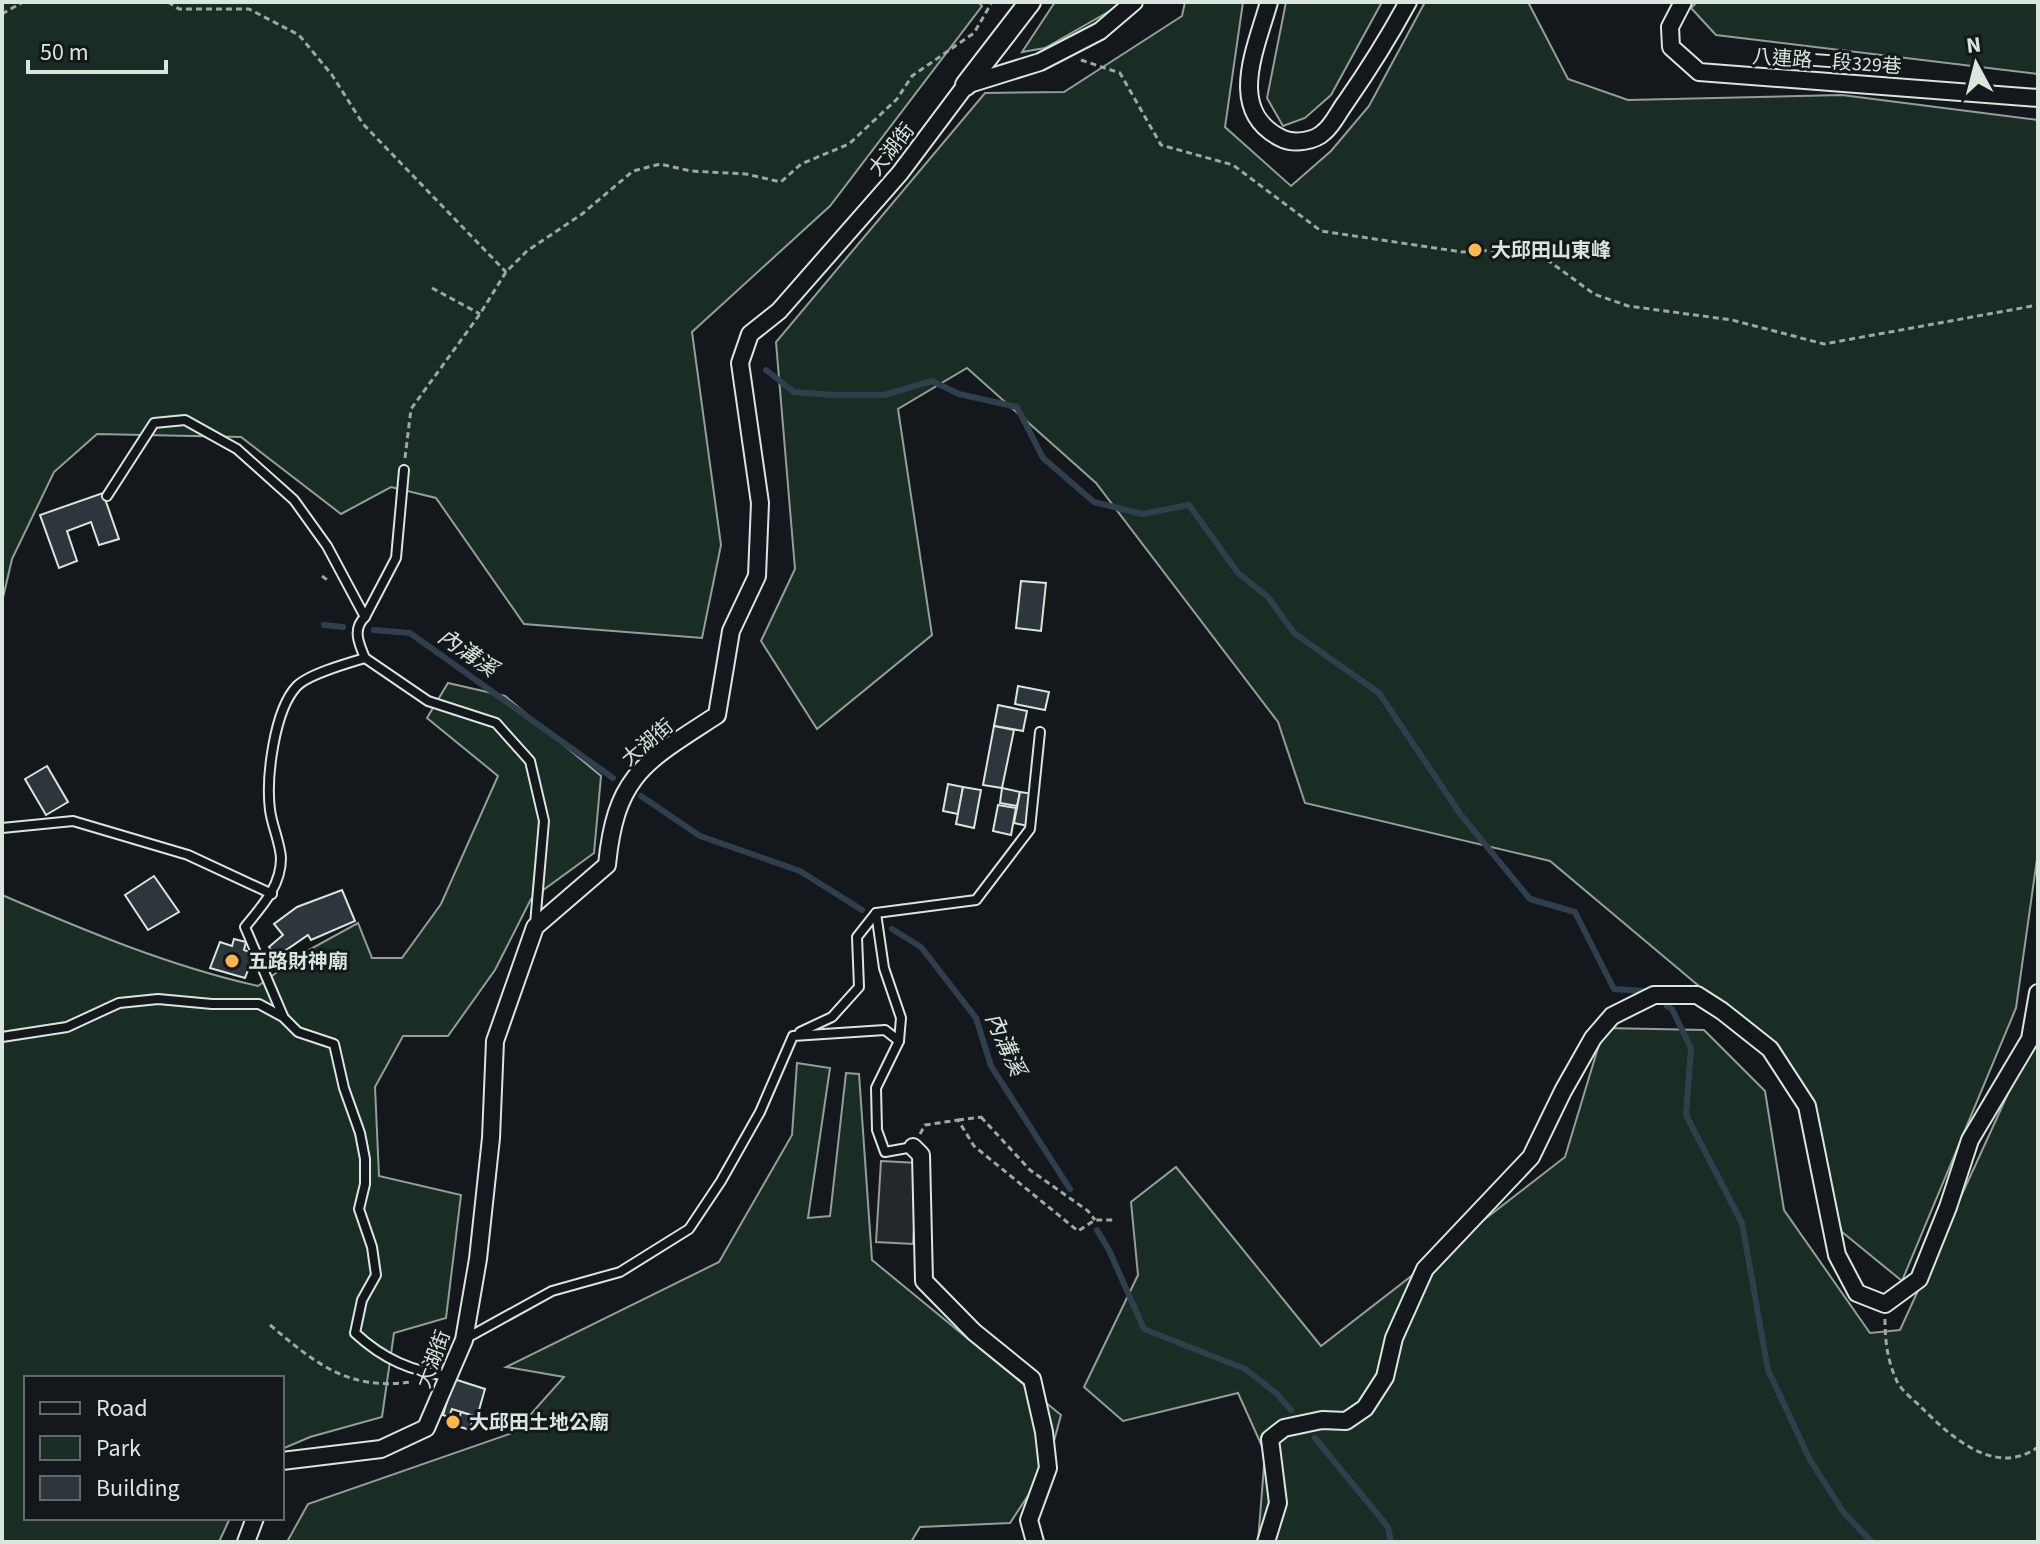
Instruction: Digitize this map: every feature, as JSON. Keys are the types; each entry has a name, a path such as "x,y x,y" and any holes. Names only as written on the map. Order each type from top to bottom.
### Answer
{"street":[{"path":"966,85 1030,2"},
{"path":"966,85 1040,62 1100,31 1134,2"},
{"path":"1269,2 1247,79 1252,109 1262,126 1287,141 1310,140 1325,132 1380,54 1408,2"},
{"name":"八連路二段329巷","path":"1683,2 1670,27 1671,47 1699,72 2038,98"},
{"name":"大湖街","path":"284,1461 381,1449 426,1428 464,1340 478,1259 491,1138 495,1041 535,927 607,865 611,829 618,804 632,778 670,745 717,715 731,631 757,576 760,503 740,363 750,334 779,311 900,173 966,85"},
{"path":"1266,1542 1278,1503 1270,1439 1284,1428 1322,1420 1346,1421 1365,1408 1385,1377 1394,1338 1425,1269 1531,1157 1593,1038 1612,1016 1654,995 1697,995 1770,1049 1807,1106 1837,1255 1857,1293 1885,1304 1919,1279 1948,1207 1970,1140 2030,1039 2038,993"},
{"path":"913,1147 921,1155 924,1281 974,1332 1032,1379 1044,1432 1048,1468 1029,1520 1035,1542"},
{"path":"246,1542 254,1520"}],"lane":[{"path":"107,496 154,423 185,420 237,449 294,500 327,546 365,617"},
{"path":"404,470 396,558 360,622 356,637 365,658 428,701 496,723 530,761 544,821 535,927"},
{"path":"283,1017 245,927 272,894 281,859 270,809 270,770 279,721 297,686 338,666 365,658"},
{"path":"464,1340 552,1291 620,1272 689,1229 721,1181 760,1112 793,1036 832,1017 859,987 857,937 876,913 976,900 1030,829 1040,732"},
{"path":"2,828 73,821 188,855 272,894"},
{"path":"876,913 884,968 901,1018 899,1041 876,1088 877,1130 885,1152 913,1147"},
{"path":"2,1037 67,1027 119,1003 158,999 259,1004 283,1017 298,1032 334,1044 365,1159 365,1184 359,1209 372,1247 376,1275 362,1300 355,1333 374,1351 414,1371 450,1376"},
{"path":"793,1036 885,1030 899,1041"}],"path":[{"path":"2,14 23,2"},
{"path":"168,2 179,9 249,9 299,35 332,75 363,124 506,272"},
{"path":"404,470 411,409 480,314 506,272 527,251 582,214 633,171 660,164 691,171 746,174 781,182 801,164 849,144 897,99 912,76 974,33 992,2"},
{"path":"1059,52 1120,73 1161,145 1233,165 1321,231 1462,252 1531,248 1594,294 1628,306 1732,320 1824,344 2038,305"},
{"path":"432,288 480,314"},
{"path":"913,1147 925,1125 982,1117 1030,1170 1088,1211 1095,1220"},
{"path":"958,1120 974,1146 1078,1231 1095,1220 1113,1220"},
{"path":"1885,1304 1885,1345 1897,1383 1949,1434 1979,1453 2000,1458 2029,1453 2038,1447"},
{"path":"270,1325 308,1357 344,1376 383,1386 450,1376"}],"green space":[{"path":"2,2 978,2 982,6 830,206 692,332 721,545 702,638 524,624 436,498 391,487 341,514 241,437 97,434 54,472 12,559 2,602"},
{"path":"1055,2 1119,2 1115,8 1045,48 1022,52"},
{"path":"1185,2 1243,2 1225,127 1291,186 1331,151 1369,106 1425,2 1528,2 1568,79 1628,100 1842,95 2038,120 2038,852 2016,1008 1902,1281 1842,1232 1787,1060 1550,861 1305,803 1278,722 1096,483 967,368 898,409 932,635 817,729 761,641 795,569 776,342 985,93 1064,92 1182,16"},
{"path":"1286,2 1382,2 1331,95 1305,118 1283,126 1267,98"},
{"path":"1697,2 2038,2 2038,74 1716,35 1691,8"},
{"path":"448,683 505,696 601,776 594,853 531,899 495,970 448,1036 403,1036 375,1087 379,1176 461,1195 446,1318 394,1333 382,1417 310,1437 284,1448 284,1376 24,1376 24,1520 229,1520 219,1542 2,1542 2,895 160,958 258,986 305,952 358,923 372,958 402,958 441,904 498,776 427,718"},
{"path":"1604,1028 1704,1030 1765,1091 1784,1210 1870,1333 1900,1330 2038,1028 2038,1542 1258,1542 1265,1453 1238,1393 1123,1421 1084,1387 1138,1275 1131,1202 1176,1167 1321,1346 1565,1157"},
{"path":"797,1063 830,1068 808,1218 830,1216 846,1073 859,1074 872,1260 1061,1415 1047,1467 1010,1523 920,1527 911,1542 287,1542 308,1504 515,1432 564,1377 506,1367 719,1262 792,1135"}],"shaded area":[{"path":"881,1161 918,1163 913,1244 876,1242"}],"building":[{"path":"103,493 119,539 99,545 91,522 67,531 77,561 59,568 40,515"},
{"path":"1021,581 1046,583 1041,631 1016,628"},
{"path":"1018,686 1049,692 1045,710 1015,704"},
{"path":"998,705 1027,711 1023,731 994,726"},
{"path":"994,726 1014,730 1002,788 983,785"},
{"path":"47,766 68,802 46,815 25,779"},
{"path":"948,784 963,787 958,814 943,811"},
{"path":"963,787 981,790 974,828 956,824"},
{"path":"1002,788 1020,792 1017,806 1000,803"},
{"path":"1020,792 1034,794 1028,826 1014,823"},
{"path":"998,805 1016,808 1011,835 993,831"},
{"path":"154,876 179,912 148,930 125,895"},
{"path":"342,890 355,921 311,940 308,935 276,957 269,947 283,935 274,924 297,907"},
{"name":"五路財神廟","path":"234,939 246,942 244,950 254,954 245,978 210,968 220,942 232,946"},
{"path":"454,1379 485,1389 477,1417 452,1409 449,1417 443,1415"},
{"path":"461,1412 474,1416 470,1430 457,1426"},
{"name":"大邱田土地公廟","path":"450,1415 459,1418 455,1428 446,1425"}],"waterway":[{"path":"766,370 794,392 884,395 932,381 959,394 1017,407 1043,458 1094,502 1142,514 1189,505 1238,573 1268,597 1294,633 1379,693 1461,815 1530,899 1575,912 1614,989 1643,991"},
{"name":"內溝溪","path":"324,625 343,627"},
{"name":"內溝溪","path":"374,630 410,633 613,778"},
{"name":"內溝溪","path":"641,796 700,836 800,871 862,910"},
{"name":"內溝溪","path":"892,929 921,947 976,1018 991,1066 1070,1189"},
{"path":"1667,1006 1672,1009 1691,1048 1686,1115 1742,1223 1768,1370 1810,1460 1844,1513 1872,1542"},
{"name":"內溝溪","path":"1097,1230 1144,1329 1245,1369 1276,1393 1291,1410"},
{"name":"內溝溪","path":"1315,1438 1388,1527 1391,1542"}],"place":[{"name":"大邱田山東峰","path":"1475,250"},
{"name":"五路財神廟","path":"232,961"},
{"name":"大邱田土地公廟","path":"453,1422"}]}
